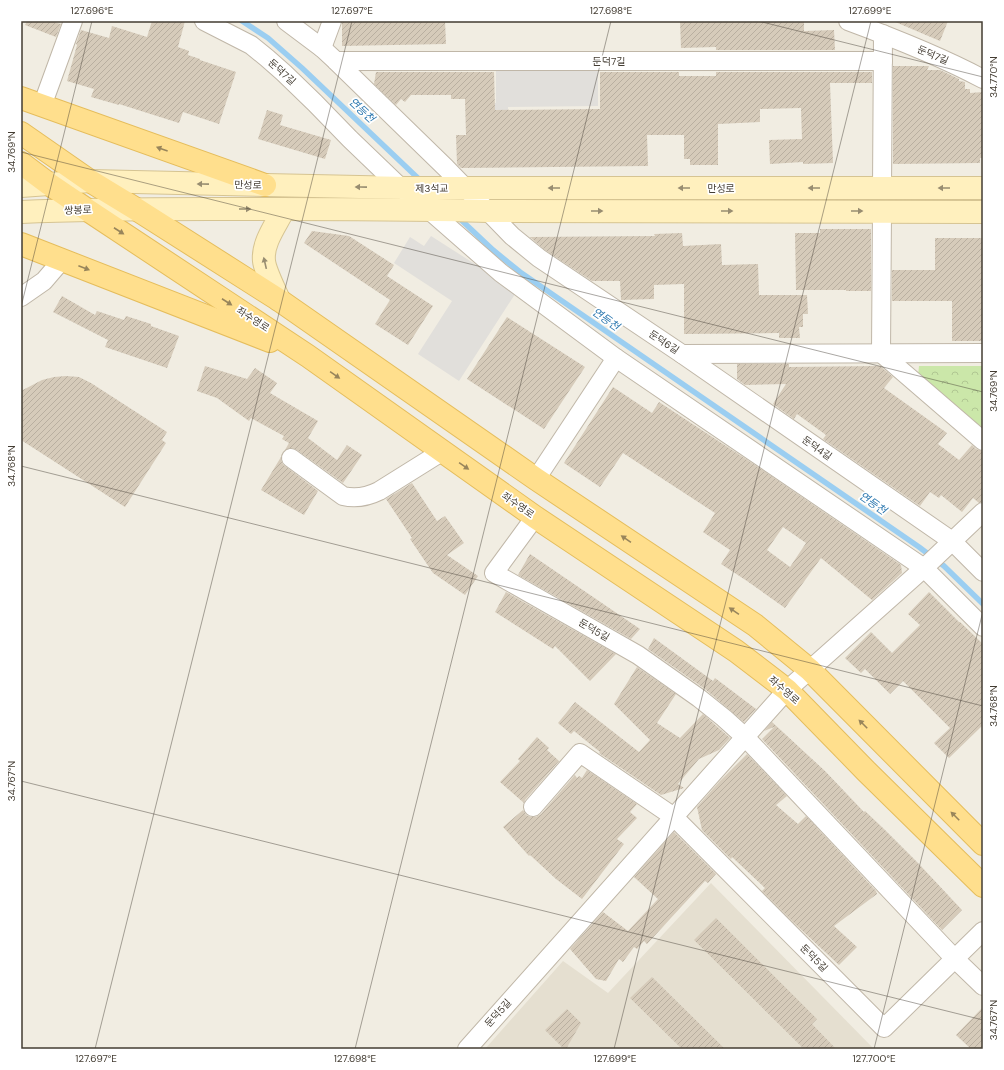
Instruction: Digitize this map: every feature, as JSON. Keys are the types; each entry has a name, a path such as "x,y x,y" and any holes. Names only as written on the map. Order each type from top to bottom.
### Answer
{"main road":[{"path":"21,98 265,185"},
{"path":"21,133 90,182 136,209 279,300 536,479 755,625 810,670 983,844"},
{"name":"좌수영로","path":"21,163 86,209 308,356 535,517 736,651 787,690 866,771 983,886"},
{"path":"21,244 308,356"},
{"path":"736,651 755,625"},
{"path":"866,771 888,750"}],"street":[{"path":"42,106 73,21"},
{"name":"둔덕7길","path":"204,21 251,46 284,72 403,187 434,210 501,273 616,358 924,568 983,627"},
{"path":"286,21 322,48 336,61 462,188 488,211"},
{"path":"322,48 332,21"},
{"name":"둔덕7길","path":"848,21 958,65 983,79"},
{"path":"882,188 883,34"},
{"name":"둔덕7길","path":"336,61 883,61"},
{"path":"21,186 90,182"},
{"name":"만성로","path":"90,182 403,187"},
{"name":"제3석교","path":"403,187 462,188"},
{"name":"만성로","path":"462,188 983,188"},
{"name":"쌍봉로","path":"21,212 86,209 136,209"},
{"path":"136,209 983,212"},
{"path":"279,300 264,263 264,253 266,242 284,209"},
{"name":"둔덕6길","path":"488,211 512,236 539,258 682,354 983,353"},
{"path":"882,211 881,353 983,442"},
{"path":"21,297 44,281 62,260"},
{"name":"둔덕4길","path":"682,354 952,541 983,572"},
{"path":"536,479 616,358"},
{"path":"291,458 343,496 359,497 370,495 379,491 443,452"},
{"path":"787,690 924,568 983,512"},
{"name":"둔덕5길","path":"535,517 494,573 638,655 699,698 724,718 745,737 955,959 983,986"},
{"name":"둔덕5길","path":"467,1049 787,690"},
{"name":"둔덕5길","path":"533,807 580,753 674,817 884,1028 983,931"}],"shaded area":[{"path":"598,65 598,106 508,107 508,130 483,103 496,103 496,66"},
{"path":"431,236 517,291 459,381 418,354 452,301 394,263 410,237 424,246"},
{"path":"711,883 874,1049 485,1049 563,961 608,993"}],"green space":[{"path":"919,366 983,366 983,432 918,376"}],"building":[{"path":"27,21 50,21 61,24 56,37 25,25"},
{"path":"152,21 185,21 178,47 189,51 188,55 236,72 219,124 183,112 179,123 119,104 91,97 94,89 67,81 81,30 109,38 112,26 147,37"},
{"path":"342,21 445,21 446,44 342,46"},
{"path":"680,21 804,21 804,31 834,30 835,50 716,50 716,47 681,48"},
{"path":"893,21 948,21 940,41"},
{"path":"893,66 929,66 927,70 940,70 959,79 959,81 965,82 965,89 970,89 970,93 983,92 983,158 980,158 980,163 893,164"},
{"path":"376,72 494,72 495,110 600,109 600,72 679,72 679,76 716,76 716,72 872,72 872,83 830,83 833,163 803,164 803,162 770,164 769,140 802,139 801,108 760,109 760,122 718,124 718,165 690,165 690,159 684,159 684,135 647,135 648,166 461,168 457,164 456,135 466,135 465,99 451,99 451,95 411,95 405,102 401,99 396,105 374,84"},
{"path":"267,110 283,115 280,125 331,140 325,159 258,139"},
{"path":"820,229 871,229 871,291 796,290 795,233 820,233"},
{"path":"312,231 349,236 394,265 387,276 433,306 408,345 375,324 390,300 304,243"},
{"path":"682,233 683,246 721,244 722,265 758,264 759,295 807,295 808,314 803,314 803,327 799,327 800,338 779,338 779,333 684,334 684,284 654,285 654,299 621,300 620,281 592,281 545,250 530,237 655,236 654,234"},
{"path":"935,238 983,238 983,341 952,341 952,301 892,301 892,270 935,270"},
{"path":"62,296 95,315 97,311 124,320 126,316 151,324 151,326 179,336 167,368 105,347 108,340 53,312"},
{"path":"507,317 585,367 544,429 467,379"},
{"path":"737,364 789,364 789,367 880,366 893,377 884,388 947,433 938,444 959,460 972,445 976,449 983,451 983,502 979,503 973,498 962,512 941,495 939,498 930,492 920,506 823,439 826,435 797,414 794,419 773,404 786,384 745,385 737,379"},
{"path":"205,366 247,379 255,368 277,383 270,393 318,421 308,438 337,460 347,445 362,455 343,483 297,450 292,448 285,450 289,443 282,439 284,436 251,418 249,421 217,398 197,391"},
{"path":"66,376 79,377 91,383 167,432 162,440 166,443 125,507 21,440 21,391 42,380"},
{"path":"613,387 652,413 659,402 758,467 901,565 902,573 872,600 821,558 785,608 721,564 730,550 703,532 715,513 623,453 600,487 564,463","holes":["783,527 806,543 790,567 767,550"]},
{"path":"281,457 282,463 285,466 318,491 304,515 261,490"},
{"path":"412,483 437,521 445,516 464,543 447,555 478,576 465,595 433,573 386,499"},
{"path":"530,554 640,629 631,639 518,575"},
{"path":"506,592 616,654 590,681 555,646 553,649 495,612"},
{"path":"929,592 983,644 983,725 949,758 934,743 950,728 903,681 890,694 865,669 861,673 845,658 871,632 892,653 920,625 908,614"},
{"path":"654,638 713,681 715,678 756,709 744,722 705,689 648,649"},
{"path":"637,667 676,694 657,723 680,738 703,714 730,738 719,750 699,759 678,784 684,788 661,795 599,753 600,752 574,731 571,734 558,723 575,702 639,752 650,740 614,704"},
{"path":"772,722 825,771 864,812 865,811 884,829 962,910 942,930 762,739 774,727 764,731"},
{"path":"537,737 549,748 547,750 559,761 524,803 500,782 520,761 518,759"},
{"path":"747,754 787,796 776,805 798,824 806,816 876,891 877,894 834,926 857,947 839,965 762,891 765,888 732,857 731,859 702,830 697,807"},
{"path":"587,770 637,804 630,812 637,818 617,839 624,844 582,899 556,879 530,855 529,856 503,827 523,810 526,815 531,817 536,817 541,814 575,775 577,778 579,776 582,778"},
{"path":"674,832 716,874 708,883 705,881 647,944 644,941 637,949 634,947 623,962 619,959 606,981 596,979 570,949 603,912 628,931 658,899 634,877"},
{"path":"716,918 817,1019 812,1024 836,1049 804,1049 694,940"},
{"path":"652,977 725,1049 682,1049 630,998"},
{"path":"983,1007 983,1049 971,1049 956,1035"},
{"path":"567,1009 581,1023 566,1049 564,1049 545,1030"}],"waterway":[{"name":"연등천","path":"242,21 268,38 302,68 422,182"},
{"name":"연등천","path":"458,217 493,250 520,272 919,547 944,566 983,604"}]}
